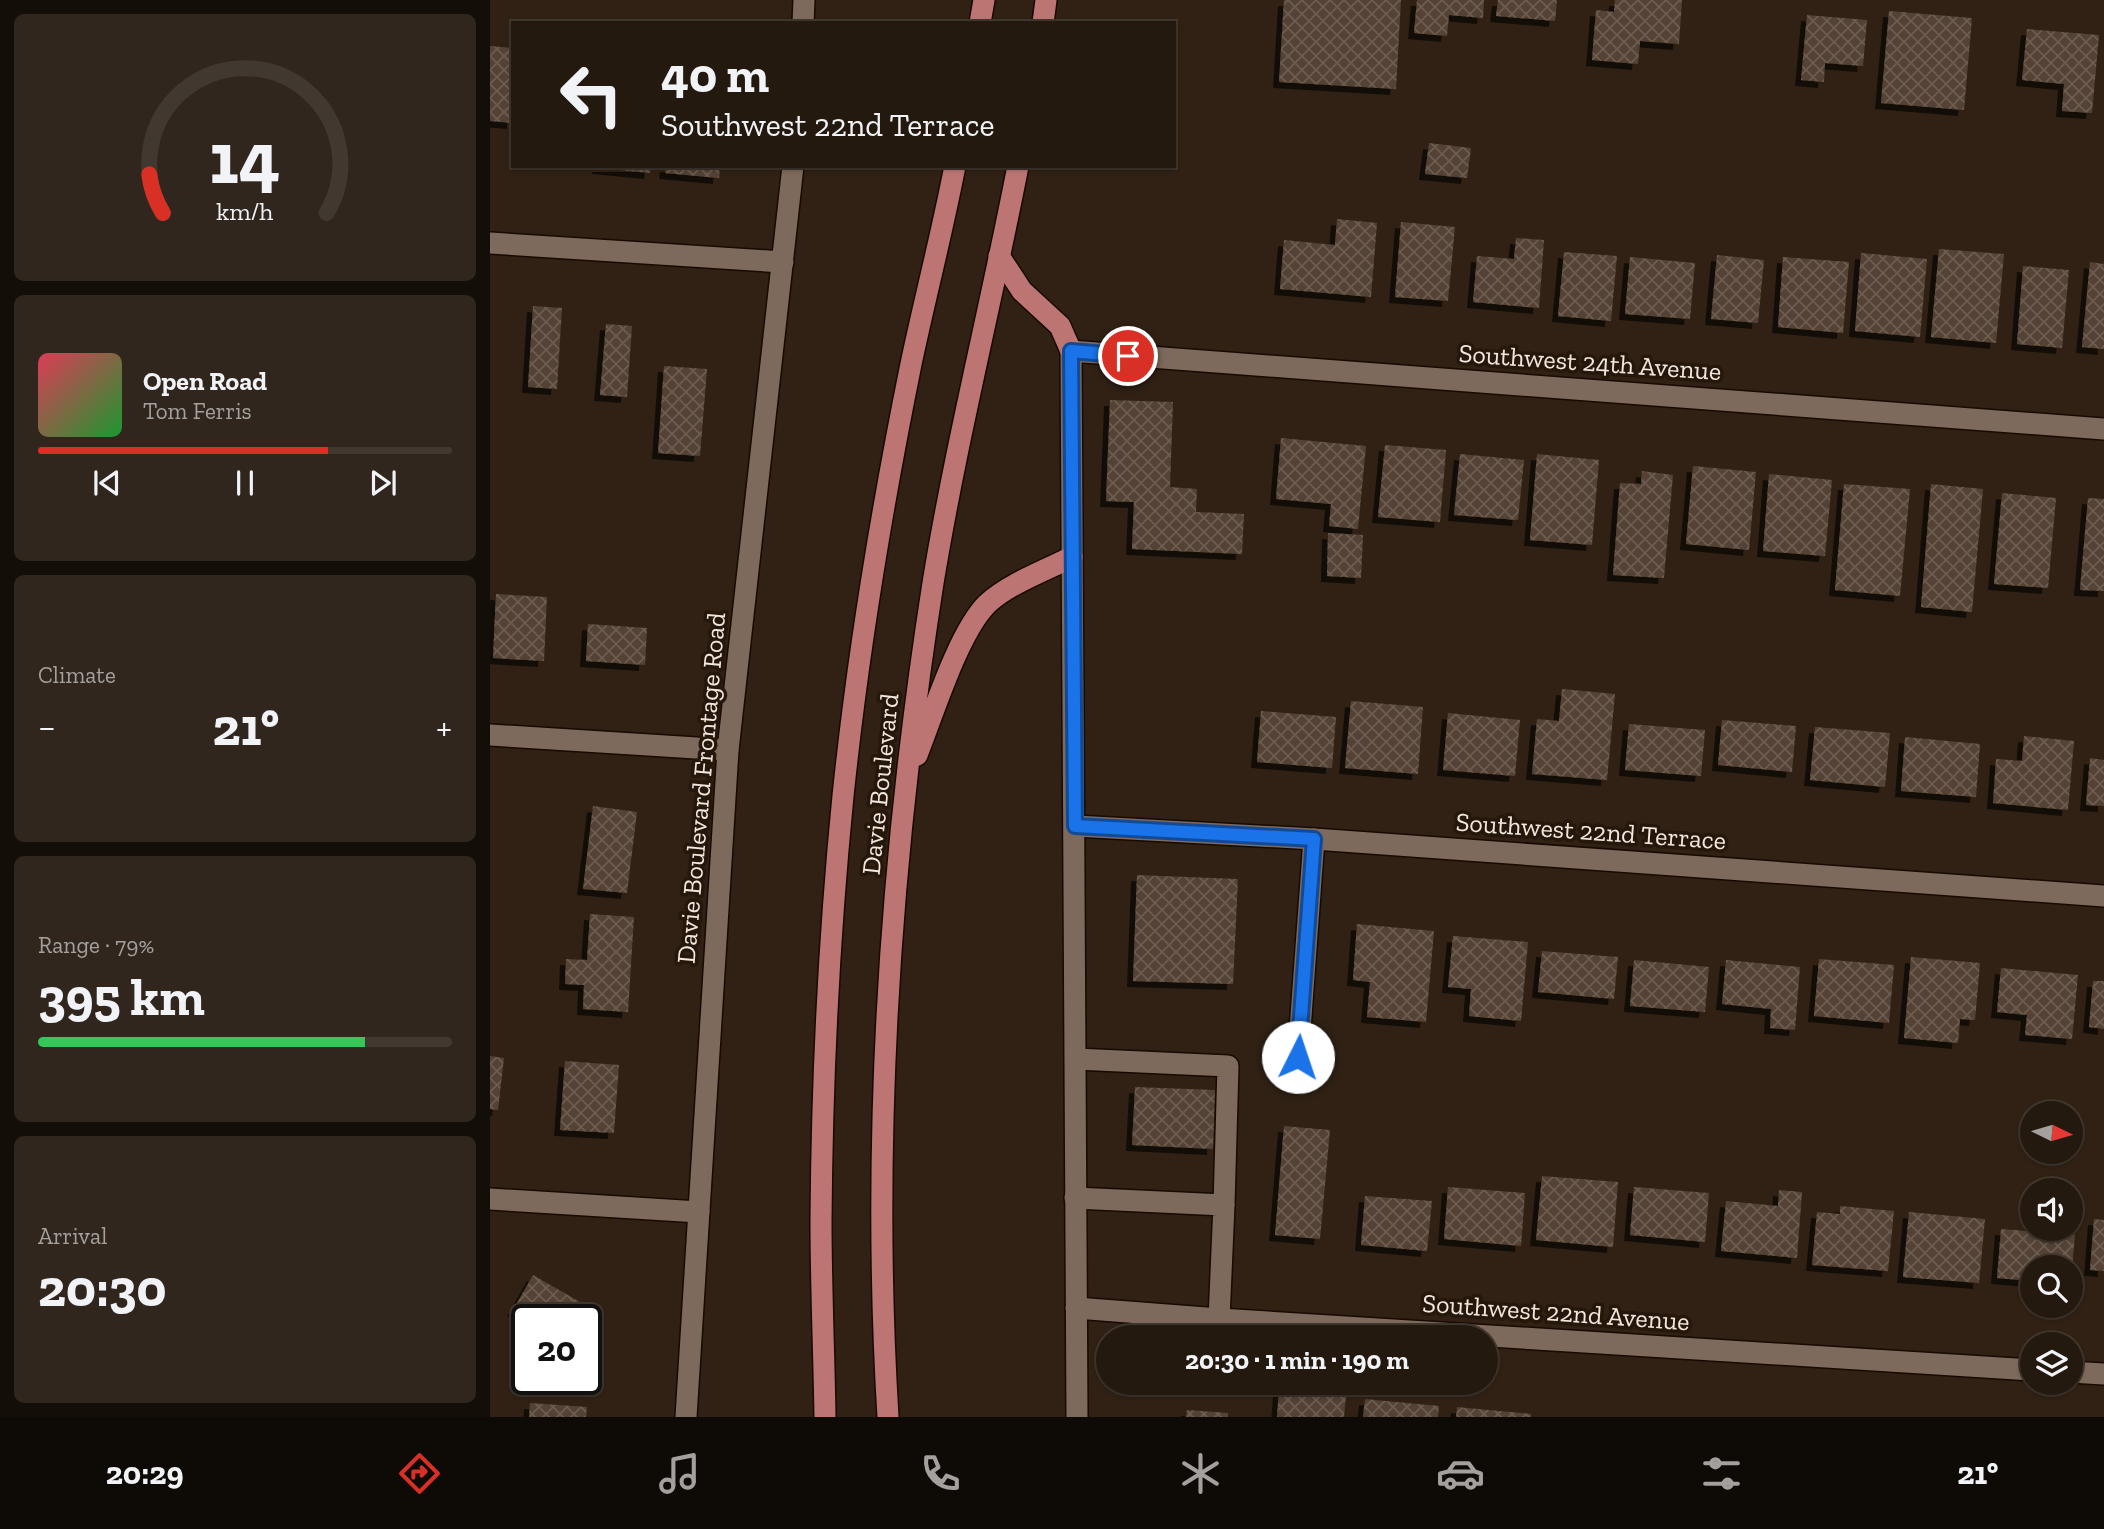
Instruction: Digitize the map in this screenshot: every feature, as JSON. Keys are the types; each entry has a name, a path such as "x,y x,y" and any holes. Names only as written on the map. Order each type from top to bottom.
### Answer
{"main road":[{"path":"980,21 984,0"},
{"name":"Davie Boulevard","path":"825,1417 821,1224 824,1110 832,932 843,796 866,621 910,368 955,168"},
{"name":"Davie Boulevard","path":"888,1417 882,1242 883,1107 894,913 905,783 934,579 1018,168"},
{"path":"999,256 1022,291 1060,326 1071,351"},
{"path":"905,783 958,651 978,616 997,596 1072,556"}],"street":[{"path":"803,21 804,0"},
{"path":"974,0 974,21"},
{"name":"Davie Boulevard Frontage Road","path":"686,1417 728,750 793,168"},
{"path":"490,243 783,262"},
{"path":"1071,351 1077,1417"},
{"name":"Southwest 24th Avenue","path":"1071,351 2104,429"},
{"path":"490,735 728,750"},
{"name":"Southwest 22nd Terrace","path":"1075,826 1314,839 2104,896"},
{"path":"1298,1057 1314,839"},
{"path":"1076,1059 1228,1066 1219,1319"},
{"path":"1075,1198 1224,1205"},
{"path":"490,1199 699,1212"},
{"name":"Southwest 22nd Avenue","path":"1076,1308 2020,1369"},
{"path":"2083,1373 2104,1374"}],"building":[{"path":"1284,0 1401,0 1396,89 1279,82"},
{"path":"1417,0 1484,0 1483,18 1449,15 1447,36 1414,33"},
{"path":"1498,0 1557,0 1555,21 1496,16"},
{"path":"1615,0 1682,0 1679,44 1640,41 1638,64 1592,60 1596,10 1614,12"},
{"path":"1889,11 1972,18 1964,110 1881,103"},
{"path":"1807,15 1867,20 1863,66 1825,63 1824,82 1801,80"},
{"path":"2027,29 2099,35 2092,113 2062,111 2064,84 2022,80"},
{"path":"490,46 511,48 511,123 490,121"},
{"path":"1429,143 1471,148 1467,178 1425,174"},
{"path":"598,168 651,168 650,173"},
{"path":"666,168 720,168 719,178 665,173"},
{"path":"1337,219 1377,223 1371,297 1280,289 1284,240 1335,245"},
{"path":"1401,222 1455,227 1448,301 1395,297"},
{"path":"1516,238 1544,240 1539,308 1473,302 1477,256 1514,259"},
{"path":"1939,249 2004,254 1996,343 1931,337"},
{"path":"1564,252 1617,256 1611,321 1558,316"},
{"path":"1861,253 1927,259 1920,337 1855,331"},
{"path":"1717,255 1764,260 1758,323 1711,319"},
{"path":"1630,257 1695,263 1690,319 1625,314"},
{"path":"1783,257 1849,262 1843,333 1778,327"},
{"path":"2090,262 2104,264 2104,349 2082,347"},
{"path":"2023,266 2069,270 2062,348 2017,344"},
{"path":"533,306 562,308 557,389 528,387"},
{"path":"606,324 632,326 627,397 600,395"},
{"path":"664,366 707,369 700,456 658,453"},
{"path":"1110,400 1173,402 1170,487 1197,489 1196,512 1244,514 1242,554 1132,549 1134,502 1106,501"},
{"path":"1281,438 1366,446 1358,529 1329,526 1331,504 1276,499"},
{"path":"1385,445 1446,450 1440,522 1378,517"},
{"path":"1460,454 1524,460 1518,520 1454,515"},
{"path":"1537,454 1599,460 1592,545 1530,540"},
{"path":"1693,466 1756,472 1749,550 1686,544"},
{"path":"1642,471 1673,475 1664,578 1613,575 1620,483 1641,484"},
{"path":"1769,474 1832,480 1825,556 1763,551"},
{"path":"1844,484 1910,489 1900,596 1835,590"},
{"path":"1931,484 1983,489 1972,612 1921,607"},
{"path":"2002,493 2056,498 2048,588 1994,584"},
{"path":"2088,498 2104,499 2104,591 2080,590"},
{"path":"1328,533 1363,535 1361,578 1327,576"},
{"path":"496,594 547,597 544,661 493,658"},
{"path":"588,624 647,628 645,665 586,661"},
{"path":"1562,689 1615,694 1607,780 1532,774 1537,719 1559,721"},
{"path":"1351,701 1423,707 1418,774 1345,768"},
{"path":"1261,711 1336,717 1332,768 1257,762"},
{"path":"1448,713 1520,720 1515,776 1443,770"},
{"path":"1722,720 1796,726 1792,772 1718,765"},
{"path":"1629,724 1705,730 1701,776 1625,770"},
{"path":"1815,727 1890,733 1885,787 1810,780"},
{"path":"2024,736 2074,741 2068,810 1993,803 1996,759 2022,761"},
{"path":"1905,737 1980,744 1976,797 1901,791"},
{"path":"2090,758 2104,760 2104,806 2086,805"},
{"path":"593,806 637,812 627,893 583,889"},
{"path":"1137,875 1238,879 1233,984 1133,981"},
{"path":"590,914 634,917 628,1012 583,1009 584,985 565,984 566,959 587,960"},
{"path":"1357,924 1434,931 1426,1022 1367,1017 1370,982 1353,980"},
{"path":"1453,936 1528,942 1521,1021 1469,1016 1471,989 1448,987"},
{"path":"1542,951 1618,957 1614,999 1538,992"},
{"path":"1911,957 1980,963 1975,1020 1960,1019 1958,1043 1904,1038"},
{"path":"1819,959 1894,965 1889,1023 1814,1016"},
{"path":"1634,960 1709,967 1705,1012 1630,1006"},
{"path":"1726,960 1800,967 1795,1030 1770,1028 1771,1009 1722,1004"},
{"path":"2001,968 2078,975 2072,1039 2025,1035 2027,1015 1997,1012"},
{"path":"2093,981 2104,981 2104,1029 2089,1027"},
{"path":"490,1056 504,1058 498,1110 490,1109"},
{"path":"565,1061 619,1065 614,1133 560,1130"},
{"path":"1135,1087 1215,1090 1213,1149 1132,1145"},
{"path":"1284,1126 1330,1130 1320,1239 1275,1235"},
{"path":"1542,1176 1618,1182 1613,1247 1536,1240"},
{"path":"1448,1187 1525,1193 1521,1246 1444,1239"},
{"path":"1634,1187 1709,1193 1705,1242 1630,1235"},
{"path":"1779,1190 1802,1192 1797,1258 1721,1251 1726,1201 1778,1206"},
{"path":"1365,1196 1432,1201 1427,1251 1361,1245"},
{"path":"1840,1206 1894,1211 1888,1271 1812,1265 1817,1212 1840,1214"},
{"path":"1909,1212 1985,1219 1979,1283 1903,1277"},
{"path":"2094,1219 2104,1220 2104,1271 2090,1270"},
{"path":"2001,1229 2020,1231 2020,1241 2074,1241 2073,1255 2020,1255 2020,1280 1997,1278"},
{"path":"533,1275 584,1304 516,1304"},
{"path":"1279,1395 1346,1395 1344,1417 1277,1417"},
{"path":"1365,1399 1439,1406 1438,1417 1363,1417"},
{"path":"530,1403 587,1407 586,1417 529,1417"},
{"path":"1457,1407 1531,1414 1531,1417 1456,1417"},
{"path":"1187,1410 1228,1413 1228,1417 1186,1417"}],"route":[{"path":"1128,356 1071,351 1075,826 1314,839 1298,1057"}]}
